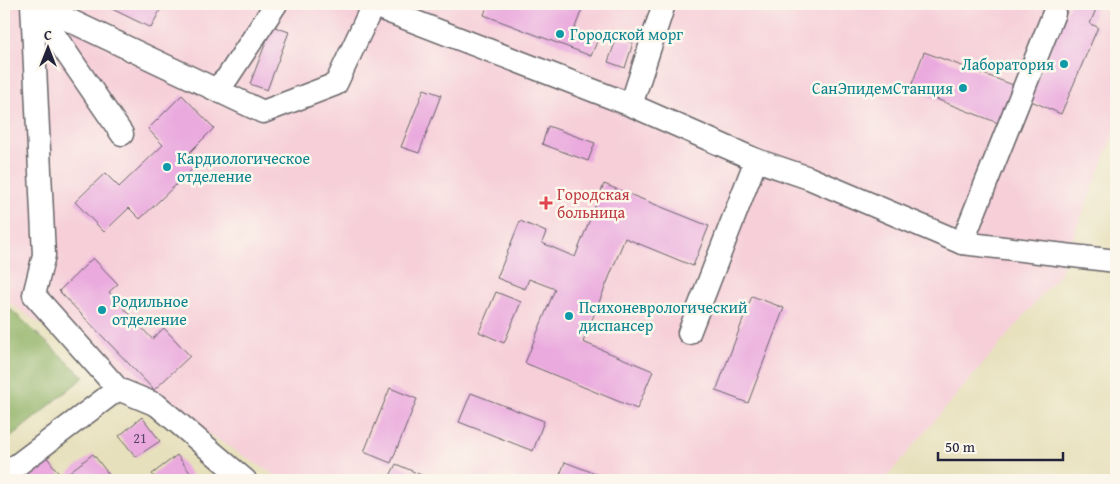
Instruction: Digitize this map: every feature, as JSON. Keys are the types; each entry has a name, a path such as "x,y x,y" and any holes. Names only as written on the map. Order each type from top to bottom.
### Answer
{"street":[{"path":"33,4 263,112 336,84 371,5 631,105 756,160 808,178 962,243 1116,261"},
{"path":"33,4 122,134"},
{"path":"33,4 44,255 34,295 118,389 157,405 244,480"},
{"path":"215,89 227,78 276,4"},
{"path":"631,105 664,4"},
{"path":"962,243 1054,14"},
{"path":"689,333 756,160"},
{"path":"4,475 118,389"}],"shaded area":[{"name":"Городская больница","path":"4,4 1116,4 1116,129 1058,276 884,480 283,480 142,393 4,299"}],"green space":[{"path":"4,303 84,377 4,443"}],"building":[{"path":"102,4 163,4 151,28"},
{"name":"Городской морг","path":"488,4 584,4 574,30 598,39 591,56 484,15"},
{"name":"Лаборатория","path":"1070,4 1098,4 1090,24 1098,27 1061,114 1029,100"},
{"path":"272,26 289,32 267,90 250,84"},
{"path":"617,37 633,43 625,68 608,62"},
{"name":"СанЭпидемСтанция","path":"924,52 1016,86 1001,124 910,89"},
{"path":"424,89 441,95 419,153 401,147"},
{"name":"Кардиологическое отделение","path":"182,95 214,128 190,152 200,162 140,219 129,208 104,232 75,202 105,173 119,187 163,145 148,129"},
{"path":"548,126 595,143 588,161 542,144"},
{"name":"Психоневрологический диспансер","path":"604,184 709,226 693,266 625,238 583,342 653,371 637,409 525,363 555,289 529,279 525,289 497,278 520,221 546,232 542,243 575,257"},
{"name":"Родильное отделение","path":"93,258 118,284 109,292 152,339 164,328 190,356 154,390 59,291"},
{"path":"496,292 521,302 504,343 479,332"},
{"path":"752,296 784,308 748,403 716,391"},
{"path":"390,388 417,399 391,463 364,452"},
{"path":"471,393 544,421 533,451 459,422"},
{"path":"142,417 160,441 136,457 119,436"},
{"path":"93,454 110,476 105,480 74,480 68,473"},
{"path":"177,455 194,478 190,480 157,480 152,474"},
{"path":"46,456 63,479 25,480 22,475"},
{"path":"565,462 609,479 558,480"},
{"path":"396,464 433,480 388,480"}],"place":[{"name":"Городской морг","path":"560,34"},
{"name":"Лаборатория","path":"1064,64"},
{"name":"СанЭпидемСтанция","path":"963,88"},
{"name":"Кардиологическое отделение","path":"167,167"},
{"name":"Городская больница","path":"546,203"},
{"name":"Родильное отделение","path":"102,310"},
{"name":"Психоневрологический диспансер","path":"569,316"}]}
